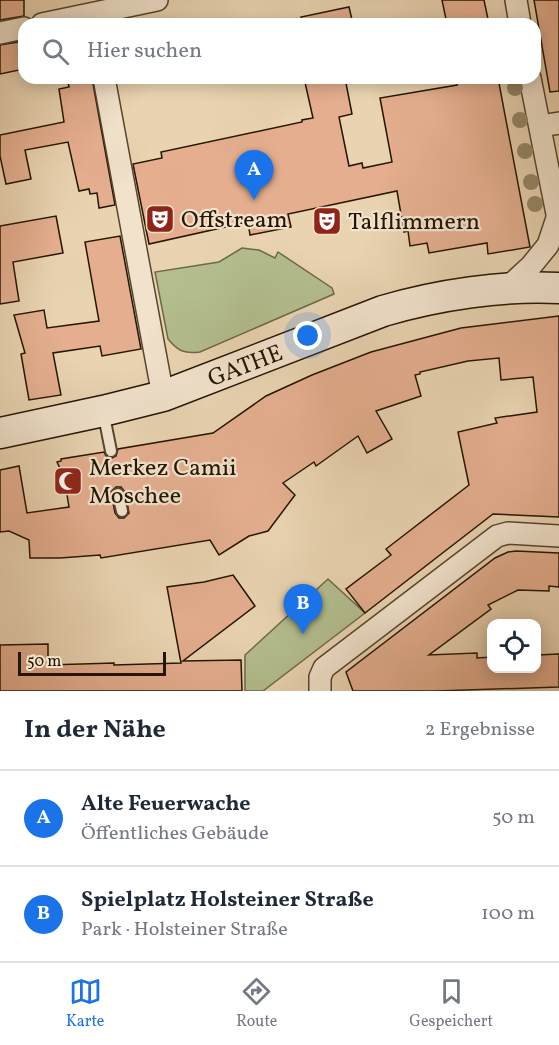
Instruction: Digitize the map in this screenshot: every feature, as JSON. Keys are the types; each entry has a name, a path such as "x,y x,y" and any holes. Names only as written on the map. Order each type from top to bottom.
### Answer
{"main road":[{"name":"GATHE","path":"0,433 163,396 383,311 404,305 506,289 559,288"}],"street":[{"path":"69,18 157,0"},
{"path":"516,0 519,18"},
{"path":"0,33 18,29"},
{"path":"105,84 163,396"},
{"path":"506,289 531,266 548,245 558,221 549,125 533,84"},
{"path":"320,691 320,677 324,668 497,536 508,533 559,536"}],"lane":[{"path":"103,411 111,451"},
{"path":"118,494 122,511"}],"green space":[{"path":"242,248 259,250 275,258 278,252 332,288 334,294 200,352 185,352 178,349 168,339 155,272 219,262"},
{"path":"328,579 365,613 263,691 245,691 245,655"}],"building":[{"path":"0,0 24,0 24,16 0,20"},
{"path":"442,0 484,0 488,18 446,18"},
{"path":"534,0 559,0 559,91 550,92 541,40 541,18 537,18"},
{"path":"349,7 352,18 301,18"},
{"path":"18,42 18,70 0,74 0,45"},
{"path":"68,84 93,84 115,205 99,208 97,193 90,194 89,189 79,191 68,142 25,150 31,179 6,184 0,156 0,135 64,122 59,89 69,87"},
{"path":"305,84 346,84 352,114 339,117 349,166 362,163 363,168 392,162 380,98 457,84 499,84 530,247 488,254 487,243 429,253 427,243 410,246 408,231 404,232 397,191 288,214 291,227 250,235 248,222 149,244 133,164 162,158 161,152 313,118"},
{"path":"56,216 63,253 13,262 19,301 0,304 0,226"},
{"path":"120,236 141,349 102,356 100,346 53,353 61,395 29,400 21,354 25,353 14,315 44,310 47,328 99,321 85,242"},
{"path":"559,316 559,517 493,514 365,613 346,589 391,555 386,549 469,485 458,432 497,423 495,418 537,412 533,377 501,380 499,358 468,361 420,372 415,375 421,396 376,411 392,439 367,453 358,436 316,466 314,462 283,483 295,495 268,531 249,536 219,555 210,540 101,558 100,555 30,558 29,540 9,531 0,532 0,470 19,466 27,513 69,507 64,477 57,462 61,459 104,452 106,456 112,458 116,456 118,449 213,433 266,396 312,375 371,352 461,328","holes":["116,487 121,487 125,492 129,513 124,518 119,518 115,513 111,492"]},
{"path":"508,552 559,553 559,587 549,586 549,591 518,590 488,605 491,609 429,655 477,653 477,658 487,657 487,673 541,673 541,655 559,654 559,687 353,691 346,672 495,558"},
{"path":"233,575 255,606 183,661 241,660 242,691 0,691 0,645 48,644 48,665 181,663 167,587"}],"place":[{"name":"Alte Feuerwache","path":"254,200"},
{"name":"Offstream","path":"160,219"},
{"name":"Talflimmern","path":"327,221"},
{"name":"Merkez Camii Moschee","path":"68,481"},
{"name":"Spielplatz Holsteiner Straße","path":"303,634"}]}
